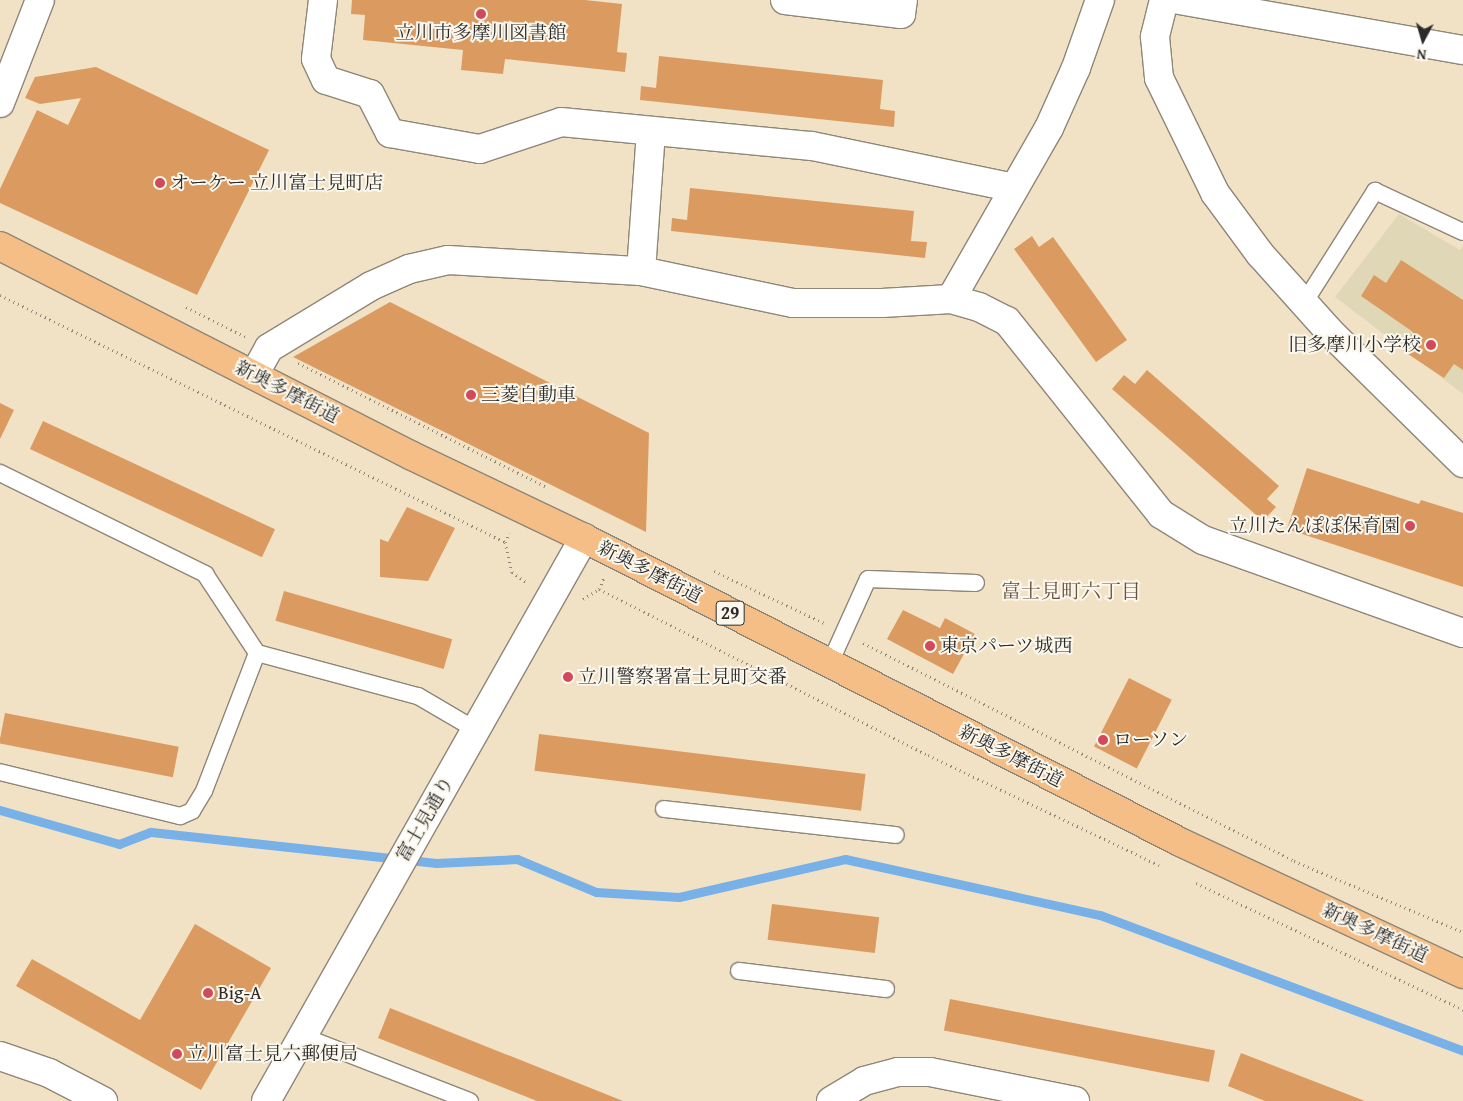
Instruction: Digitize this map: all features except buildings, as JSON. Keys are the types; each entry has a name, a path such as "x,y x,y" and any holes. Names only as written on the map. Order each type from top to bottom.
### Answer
{"main road":[{"name":"新奥多摩街道","path":"0,246 412,456 584,538 1180,842 1463,974"}],"street":[{"path":"0,102 40,0"},
{"path":"324,0 316,59 319,66 326,80 370,94 390,133 480,149 561,122 651,133 812,146 1014,188"},
{"path":"785,0 901,14 903,0"},
{"path":"951,299 1049,128 1076,68 1100,0"},
{"path":"1164,0 1155,37 1159,78 1215,193 1260,254 1329,331 1463,463"},
{"path":"1179,0 1463,50"},
{"path":"641,271 651,133"},
{"path":"254,375 269,348 371,286 410,269 448,260 641,271 793,303 882,303 951,299 979,307 1007,321 1161,514 1203,540 1463,633"},
{"name":"富士見通り","path":"266,1101 584,538"},
{"path":"0,1056 49,1073 103,1101"},
{"path":"831,1101 864,1082 898,1072 930,1072 1041,1098 1075,1101"}],"lane":[{"path":"1304,303 1375,191 1463,232"},
{"path":"0,473 204,574 257,653 418,696 476,730"},
{"path":"830,663 868,579 976,583"},
{"path":"0,772 180,816 192,811 204,791 257,653"},
{"path":"664,809 896,835"},
{"path":"739,971 886,989"},
{"path":"302,1036 470,1101"}],"path":[{"path":"0,295 505,542 530,479"},
{"path":"182,305 547,487"},
{"path":"710,568 844,633 1294,861 1463,932"},
{"path":"599,588 928,755 1162,866"},
{"path":"1189,879 1463,1010"}],"shaded area":[{"name":"旧多摩川小学校","path":"1399,214 1460,250 1463,246 1463,394 1335,297"}],"waterway":[{"path":"0,810 119,844 151,832 436,863 517,859 596,892 679,897 845,859 1100,915 1463,1051"}],"place":[{"name":"立川市多摩川図書館","path":"481,14"},
{"name":"オーケー 立川富士見町店","path":"160,183"},
{"name":"旧多摩川小学校","path":"1431,345"},
{"name":"三菱自動車","path":"471,395"},
{"name":"立川たんぽぽ保育園","path":"1410,526"},
{"name":"東京パーツ城西","path":"930,646"},
{"name":"立川警察署富士見町交番","path":"568,677"},
{"name":"ローソン","path":"1103,740"},
{"name":"Big-A","path":"208,993"},
{"name":"立川富士見六郵便局","path":"177,1054"}],"district":[{"name":"富士見町六丁目","path":"1071,590"}]}
